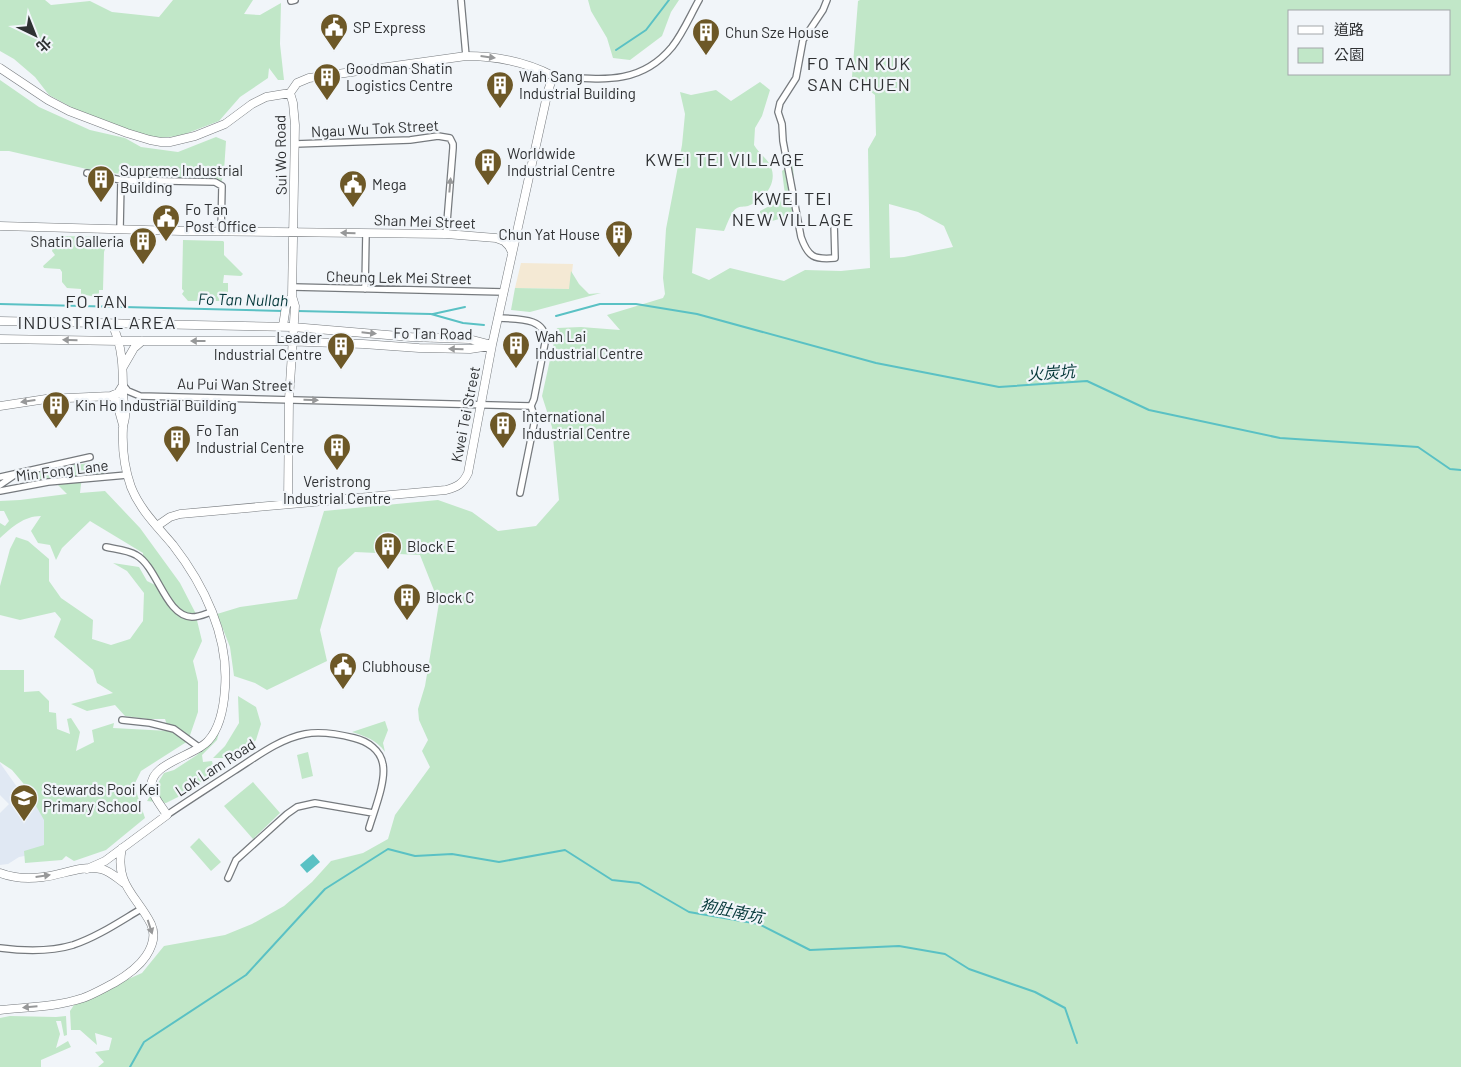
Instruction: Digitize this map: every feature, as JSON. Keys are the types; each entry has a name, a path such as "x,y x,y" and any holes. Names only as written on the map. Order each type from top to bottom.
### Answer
{"street":[{"path":"291,1 295,0"},
{"path":"461,0 466,56"},
{"path":"290,93 297,83 309,78 466,56 487,56 534,66 553,76 608,80 629,76 648,68 672,47 699,0"},
{"path":"827,0 823,10 803,40 798,69 792,84 780,103 778,112 782,124 783,141 801,237 804,247 819,259 834,258 834,222"},
{"name":"Sui Wo Road","path":"0,68 48,100 70,111 128,133 161,142 170,142 195,136 225,124 252,104 266,97 290,93 294,110 295,144 292,299 294,317 289,399 288,504"},
{"name":"Kwei Tei Street","path":"157,526 170,517 180,514 446,490 457,486 464,480 468,473 492,345 553,76"},
{"name":"Ngau Wu Tok Street","path":"295,144 410,140 438,136 450,138 453,148 446,234"},
{"path":"87,173 121,180 215,182 222,186 221,231"},
{"path":"120,229 121,180"},
{"name":"Shan Mei Street","path":"0,226 446,234 496,238 504,241 512,252"},
{"path":"365,289 366,233"},
{"name":"Cheung Lek Mei Street","path":"293,287 504,292"},
{"name":"Sui Wo Road","path":"283,326 286,306 292,299"},
{"path":"498,318 529,321 541,325 546,334 534,399 530,406 535,419 520,493"},
{"name":"Fo Tan Road","path":"0,321 283,326 411,338 469,339 492,345"},
{"path":"112,324 119,341 123,367 125,416 123,425"},
{"name":"Fo Tan Road","path":"0,338 292,342 453,349 470,349 492,345"},
{"path":"123,367 134,348 143,341"},
{"path":"0,406 38,400 111,396 118,393 124,385"},
{"name":"Au Pui Wan Street","path":"124,385 128,391 140,396 530,406"},
{"path":"111,396 116,400 123,425 127,475 136,499 192,571 201,586 224,648 226,669 225,692 217,727 210,739 200,748 162,768 154,775 151,781 152,788 166,815"},
{"path":"0,477 90,457"},
{"path":"0,485 18,473"},
{"name":"Min Fong Lane","path":"0,491 48,482 127,475"},
{"path":"106,547 136,554 148,565 170,602 182,613 193,617 211,612"},
{"path":"122,720 150,723 174,729 200,748"},
{"name":"Lok Lam Road","path":"87,869 105,861 166,815 275,745 304,734 338,734 359,739 367,742 379,755 383,764 383,778 369,828"},
{"path":"228,878 236,860 297,807 315,804 373,813"},
{"path":"0,1010 55,1004 83,998 120,979 142,962 150,950 153,940 152,926 126,885 120,871 122,848"},
{"path":"0,873 11,877 42,878 87,869 102,870 114,875 126,885"},
{"path":"0,948 33,950 72,945 96,935 141,908"}],"shaded area":[{"path":"521,263 573,264 570,289 515,288"},
{"name":"Stewards Pooi Kei Primary School","path":"0,763 17,787 31,788 44,812 51,851 19,857 8,864 0,865 0,813 9,804 0,795"}],"green space":[{"path":"0,0 45,0 51,5 90,1 112,12 159,17 173,0 253,0 244,14 260,15 281,3 280,44 284,80 278,80 269,68 268,78 240,97 219,121 180,136 156,138 80,112 49,95 35,77 14,59 0,51"},
{"path":"588,0 679,0 671,12 662,36 630,60 613,58 607,38 591,11"},
{"path":"860,0 1461,0 1461,1067 98,1067 104,1062 95,1052 109,1050 112,1038 95,1033 97,1045 80,1030 71,1030 70,1011 76,1002 142,973 164,946 225,935 252,924 284,906 312,882 331,861 363,853 388,839 395,815 430,767 422,751 428,740 419,720 418,709 425,686 439,603 420,555 355,552 338,568 320,630 327,661 267,690 255,683 234,676 230,647 217,614 240,607 297,599 324,511 438,500 472,512 498,531 536,526 559,500 552,427 542,396 557,328 581,327 620,330 607,315 663,298 665,294 663,278 666,229 682,145 685,114 680,92 691,95 716,90 731,101 760,82 770,90 762,116 755,128 754,145 769,163 773,176 772,183 765,195 760,199 748,206 739,207 735,210 724,231 696,228 692,273 709,280 730,268 784,281 805,270 841,271 870,268 868,149 876,135 875,95 852,77 858,1","holes":["889,204 918,212 944,226 953,247 890,258"]},
{"path":"0,80 39,107 90,130 125,138 141,147 178,152 216,137 226,141 221,184 211,178 157,179 91,170 9,151 0,151"},
{"path":"792,163 794,177 792,206 795,220 779,219 772,221 760,219 760,211 777,202 785,195 782,171"},
{"path":"61,236 104,237 104,246 106,246 104,252 103,290 99,290 96,297 81,294 81,289 67,288 62,282 62,272 60,269 44,268 43,266 55,255 52,251 54,244 59,241"},
{"path":"183,240 224,242 224,255 243,274 241,276 224,275 223,283 228,283 228,294 217,295 220,301 188,301 182,294 184,291 182,289"},
{"path":"571,271 579,284 589,294 601,293 530,312 511,310 515,288 569,289"},
{"path":"100,462 104,468 104,474 82,476 80,493 105,491 140,528 180,583 195,612 202,641 193,661 198,682 198,712 188,741 141,771 134,785 145,818 106,850 74,861 66,856 62,860 25,863 24,851 44,845 44,820 23,783 12,770 0,762 0,670 24,670 24,692 39,691 49,701 49,712 56,713 57,729 70,734 67,719 71,718 80,732 76,751 94,742 92,730 114,723 113,728 169,731 165,719 125,716 115,705 87,711 71,704 113,693 97,683 93,670 54,637 61,619 55,612 20,620 0,615 0,586 10,549 16,537 28,541 49,559 49,581 61,598 93,620 92,639 111,645 130,639 143,621 144,593 127,571 113,563 139,567 147,581 155,585 144,567 143,553 90,521 62,548 56,560 50,545 38,543 31,531 41,516 24,520 0,538 0,523 5,526 9,521 4,511 0,511 0,501 67,494 51,478 24,482 24,475 73,465"},
{"path":"238,696 256,707 261,724 256,740 245,751 233,758 213,758 225,746 239,723"},
{"path":"385,721 388,730 383,743 385,752 374,741 352,732"},
{"path":"220,728 217,740 202,755 203,762 212,761 215,775 166,803 147,801 164,773 174,770 197,755"},
{"path":"308,752 313,776 302,779 297,755"},
{"path":"253,782 280,813 253,839 224,806"},
{"path":"199,838 221,862 211,871 190,847"},
{"path":"10,1016 66,1016 67,1035 64,1036 61,1021 56,1021 60,1034 56,1048 68,1041 71,1047 41,1060 41,1067 0,1067 0,1018"}],"water":[{"path":"313,854 320,862 307,873 300,865"}],"waterway":[{"path":"616,50 646,30 669,0"},
{"name":"Fo Tan Nullah","path":"0,304 283,311"},
{"name":"火炭坑","path":"556,316 600,304 636,304 697,314 876,363 999,387 1087,381 1149,410 1280,438 1418,447 1450,469 1461,470"},
{"path":"433,314 465,307"},
{"name":"Fo Tan Nullah","path":"297,311 431,314 463,323 484,325"},
{"name":"狗肚南坑","path":"130,1067 144,1042 246,975 325,889 388,849 415,856 452,854 499,862 565,850 612,880 639,883 689,912 759,924 810,950 899,946 945,954 969,969 1035,992 1065,1008 1077,1043"}],"place":[{"name":"SP Express","path":"334,51"},
{"name":"Chun Sze House","path":"706,56"},
{"name":"Goodman Shatin Logistics Centre","path":"327,101"},
{"name":"Wah Sang Industrial Building","path":"500,109"},
{"name":"Worldwide Industrial Centre","path":"488,186"},
{"name":"Supreme Industrial Building","path":"101,203"},
{"name":"Mega","path":"353,208"},
{"name":"Fo Tan Post Office","path":"166,242"},
{"name":"Chun Yat House","path":"619,258"},
{"name":"Shatin Galleria","path":"143,265"},
{"name":"Wah Lai Industrial Centre","path":"516,369"},
{"name":"Leader Industrial Centre","path":"341,370"},
{"name":"Kin Ho Industrial Building","path":"56,429"},
{"name":"International Industrial Centre","path":"503,449"},
{"name":"Fo Tan Industrial Centre","path":"177,463"},
{"name":"Veristrong Industrial Centre","path":"337,471"},
{"name":"Block E","path":"388,570"},
{"name":"Block C","path":"407,621"},
{"name":"Clubhouse","path":"343,690"},
{"name":"Stewards Pooi Kei Primary School","path":"24,822"}],"district":[{"name":"FO TAN KUK SAN CHUEN","path":"859,73"},
{"name":"KWEI TEI VILLAGE","path":"725,159"},
{"name":"KWEI TEI NEW VILLAGE","path":"793,208"},
{"name":"FO TAN INDUSTRIAL AREA","path":"97,311"}]}
